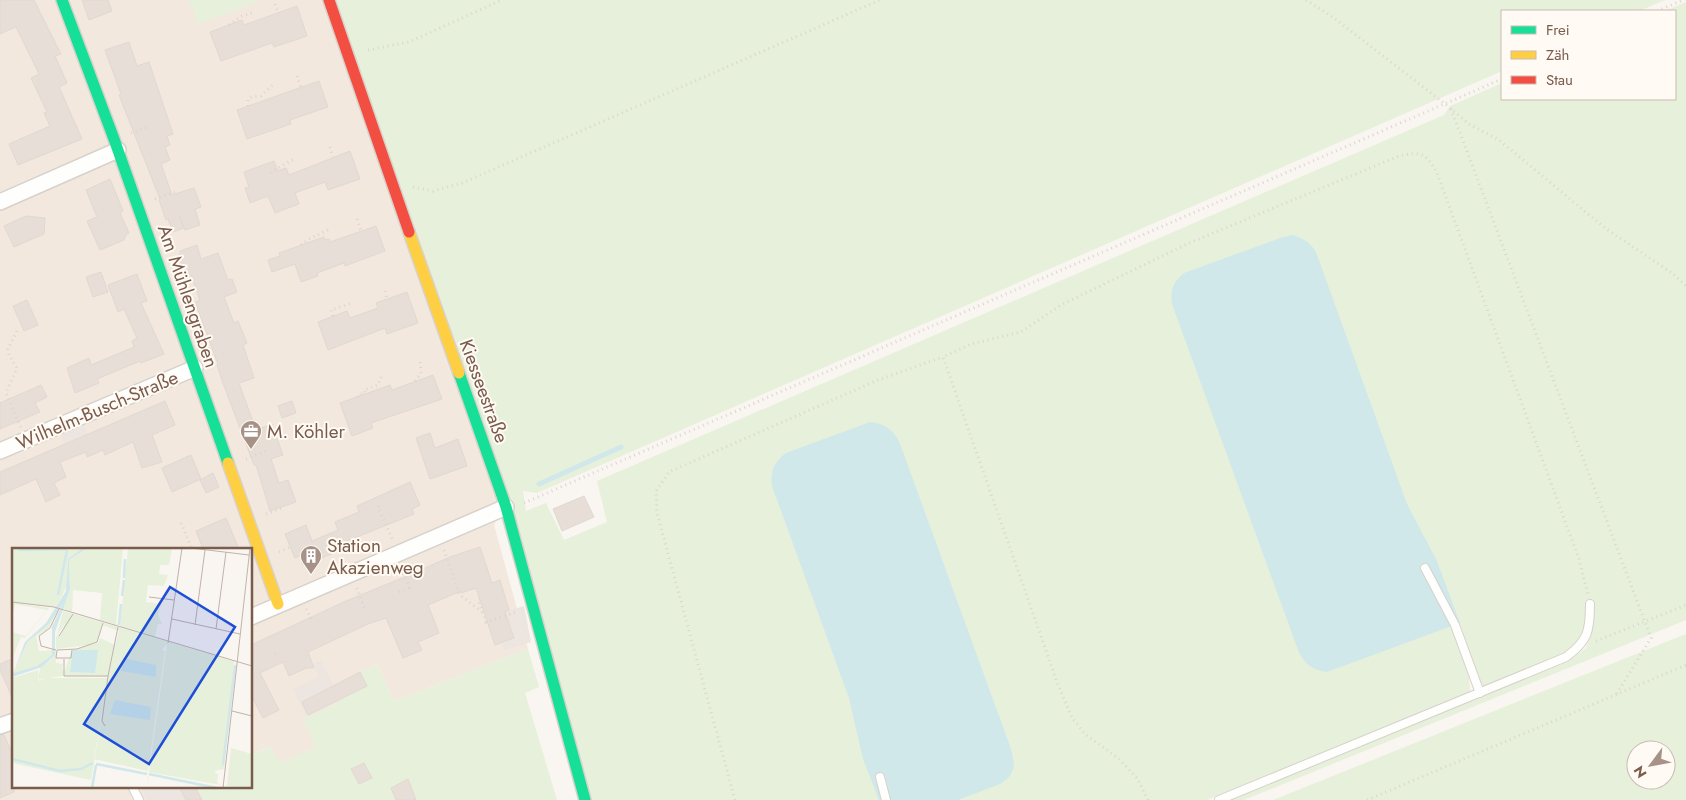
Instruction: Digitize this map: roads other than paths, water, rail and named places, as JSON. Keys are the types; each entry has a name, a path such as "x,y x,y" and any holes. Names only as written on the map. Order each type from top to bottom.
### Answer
{"street":[{"name":"Am Mühlengraben","path":"62,0 118,150 278,604"},
{"name":"Kiesseestraße","path":"329,0 506,507 585,800"},
{"path":"0,202 118,150"},
{"name":"Wilhelm-Busch-Straße","path":"0,451 195,368"},
{"path":"252,616 506,507"},
{"path":"0,726 12,721"}],"lane":[{"path":"1425,568 1455,625 1480,693"},
{"path":"1220,800 1566,657 1578,648 1586,638 1589,630 1590,604"},
{"path":"880,777 886,800"},
{"path":"133,788 139,800"}],"water":[{"path":"1293,235 1306,241 1316,252 1407,504 1437,561 1460,623 1327,672 1309,666 1298,650 1171,299 1173,287 1184,273"},
{"path":"870,422 887,427 899,441 1011,749 1014,763 1009,777 1000,784 958,800 879,800 863,759 849,698 772,486 774,467 778,460 786,453"}],"waterway":[{"path":"539,484 621,447"}],"place":[{"name":"M. Köhler","path":"251,450"},
{"name":"Station Akazienweg","path":"311,575"}]}
